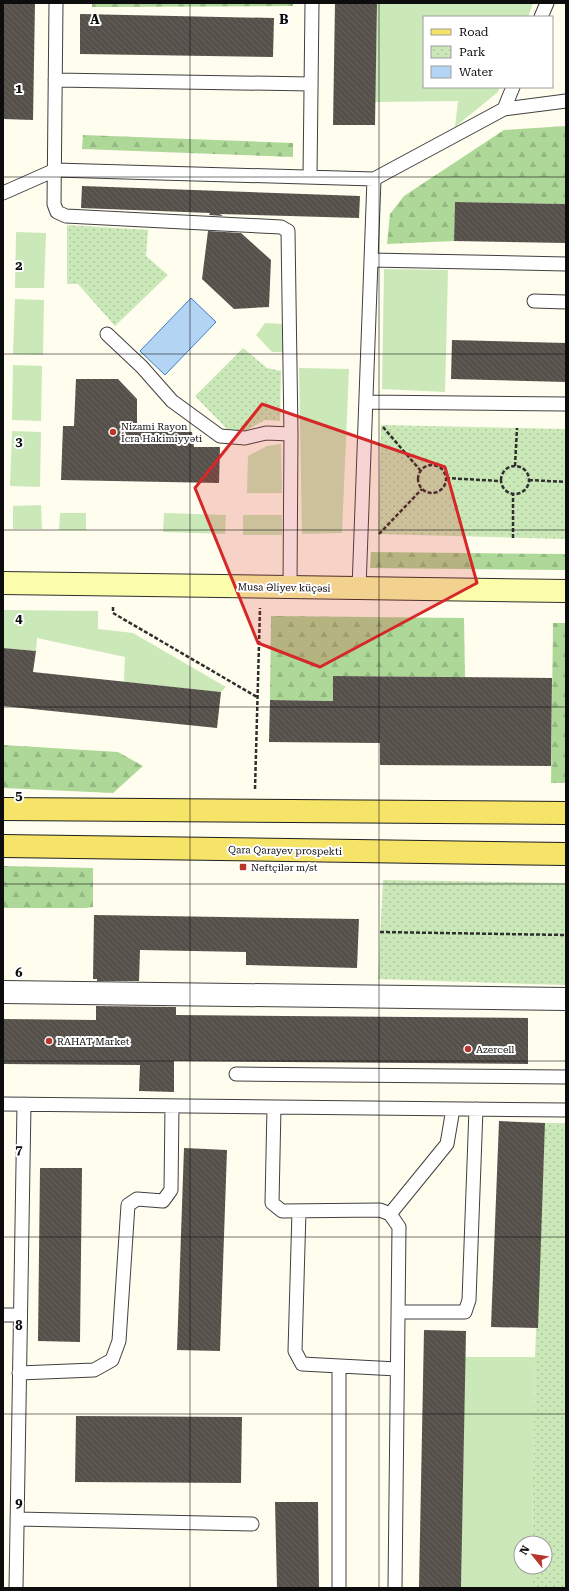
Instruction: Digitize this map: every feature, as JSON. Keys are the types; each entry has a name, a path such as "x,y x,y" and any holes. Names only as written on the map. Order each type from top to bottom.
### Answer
{"main road":[{"path":"3,809 566,813"},
{"name":"Qara Qarayev prospekti","path":"3,846 566,854"}],"street":[{"name":"Musa Əliyev küçəsi","path":"3,583 261,588 566,591"},
{"path":"3,992 566,999"}],"lane":[{"path":"56,3 54,204 57,212 66,216 281,227 288,231 291,434 290,588"},
{"path":"310,177 312,3"},
{"path":"541,16 547,3"},
{"path":"56,80 311,84"},
{"path":"504,109 513,88"},
{"path":"3,193 55,170 374,179 504,109 566,102"},
{"path":"359,588 374,179"},
{"path":"371,260 566,264"},
{"path":"534,301 566,302"},
{"path":"107,334 142,367 172,401 220,436 245,438 266,433 291,434"},
{"path":"366,402 566,404"},
{"path":"236,1074 566,1077"},
{"path":"3,1104 566,1110"},
{"path":"16,1588 24,1104"},
{"path":"19,1373 94,1370 112,1360 119,1341 128,1205 138,1199 163,1201 171,1190 172,1106"},
{"path":"274,1107 272,1203 282,1211 380,1210 390,1214 399,1227 395,1588"},
{"path":"390,1214 448,1144 453,1109"},
{"path":"398,1312 465,1312 469,1300 476,1109"},
{"path":"298,1211 295,1351 302,1364 397,1370"},
{"path":"3,1315 20,1315"},
{"path":"339,1366 339,1588"},
{"path":"17,1519 252,1524"}],"path":[{"path":"366,402 381,425 420,470"},
{"path":"515,466 517,428"},
{"path":"428,464 439,465 446,472 447,482 441,491 431,494 422,489 417,480 420,470 428,464"},
{"path":"511,465 515,466 521,466 529,474 529,484 524,492 514,495 504,491 500,481 503,472 511,465"},
{"path":"446,478 500,481"},
{"path":"529,480 566,482"},
{"path":"360,557 378,534 422,489"},
{"path":"513,538 514,495"},
{"path":"111,584 113,613 257,697"},
{"path":"255,810 261,588"},
{"path":"380,932 566,936"}],"highlighted area":[{"path":"262,404 445,467 477,583 320,667 258,643 195,488"}],"green space":[{"path":"92,3 293,3 293,6 92,7"},
{"path":"377,3 533,3 528,16 423,16 423,88 500,88 498,92 455,127 458,101 375,102"},
{"path":"566,126 566,204 455,202 454,241 387,244 390,214 404,196 504,130"},
{"path":"83,135 293,143 293,157 82,149"},
{"path":"67,225 148,230 146,256 168,275 115,326 78,284 67,284"},
{"path":"16,232 46,233 44,288 15,288"},
{"path":"384,269 448,270 445,392 382,389"},
{"path":"15,299 44,300 43,355 13,354"},
{"path":"265,323 284,324 283,352 272,352 256,335"},
{"path":"243,348 267,368 281,371 280,421 265,420 245,431 227,429 195,396"},
{"path":"13,365 42,366 41,421 12,420"},
{"path":"299,368 349,369 342,533 302,534"},
{"path":"381,425 566,429 566,539 378,534"},
{"path":"12,431 41,432 40,487 10,486"},
{"path":"281,444 282,493 247,493 248,456 267,446"},
{"path":"41,505 42,529 13,529 13,506"},
{"path":"60,513 86,513 86,530 59,530"},
{"path":"164,513 226,515 225,534 163,532"},
{"path":"243,515 282,515 282,535 243,535"},
{"path":"371,552 566,554 566,570 370,568"},
{"path":"3,610 98,611 98,629 133,633 226,687 221,692 124,682 125,657 37,638 36,651 3,648"},
{"path":"271,616 464,618 465,677 333,676 333,701 270,700"},
{"path":"553,623 566,623 566,783 551,783"},
{"path":"3,745 118,752 143,766 113,793 3,788"},
{"path":"3,866 93,868 93,907 3,908"},
{"path":"383,880 566,883 566,985 378,979"},
{"path":"545,1123 566,1123 566,1588 531,1588 531,1575 553,1575 553,1535 532,1535 535,1357"},
{"path":"465,1357 535,1357 532,1535 513,1535 513,1575 531,1575 531,1588 461,1588"}],"water":[{"path":"191,298 216,322 165,375 140,351"}],"building":[{"path":"3,3 35,3 33,120 3,119"},
{"path":"335,3 377,3 375,125 333,125"},
{"path":"80,14 274,18 273,57 80,54"},
{"path":"82,186 360,196 359,218 220,214 223,216 209,215 210,213 81,208"},
{"path":"455,202 566,204 566,243 454,241"},
{"path":"208,231 241,233 271,260 269,307 234,309 202,279"},
{"path":"452,340 566,343 566,382 451,379"},
{"name":"Nizami Rayon İcra Hakimiyyəti","path":"76,379 118,379 137,399 137,431 192,432 194,447 220,447 219,483 61,480 63,426 74,426"},
{"path":"3,648 36,651 33,672 221,692 217,728 3,706"},
{"path":"333,676 552,678 551,766 380,765 380,743 269,742 270,700 333,701"},
{"path":"94,915 359,919 357,968 246,965 246,952 140,950 139,981 97,981 97,979 93,979"},
{"path":"96,1006 176,1007 176,1015 528,1018 528,1064 174,1061 174,1092 139,1091 140,1065 3,1064 3,1019 96,1020"},
{"path":"499,1121 545,1123 538,1328 491,1327"},
{"path":"184,1148 227,1150 220,1351 177,1350"},
{"path":"40,1168 82,1168 80,1342 38,1341"},
{"path":"424,1330 466,1331 461,1588 419,1588"},
{"path":"76,1416 242,1417 241,1483 75,1482"},
{"path":"275,1502 318,1502 319,1588 277,1588"}],"place":[{"name":"Nizami Rayon İcra Hakimiyyəti","path":"113,432"},
{"name":"Neftçilər m/st","path":"243,867"},
{"name":"RAHAT Market","path":"49,1041"},
{"name":"Azercell","path":"468,1049"}]}
